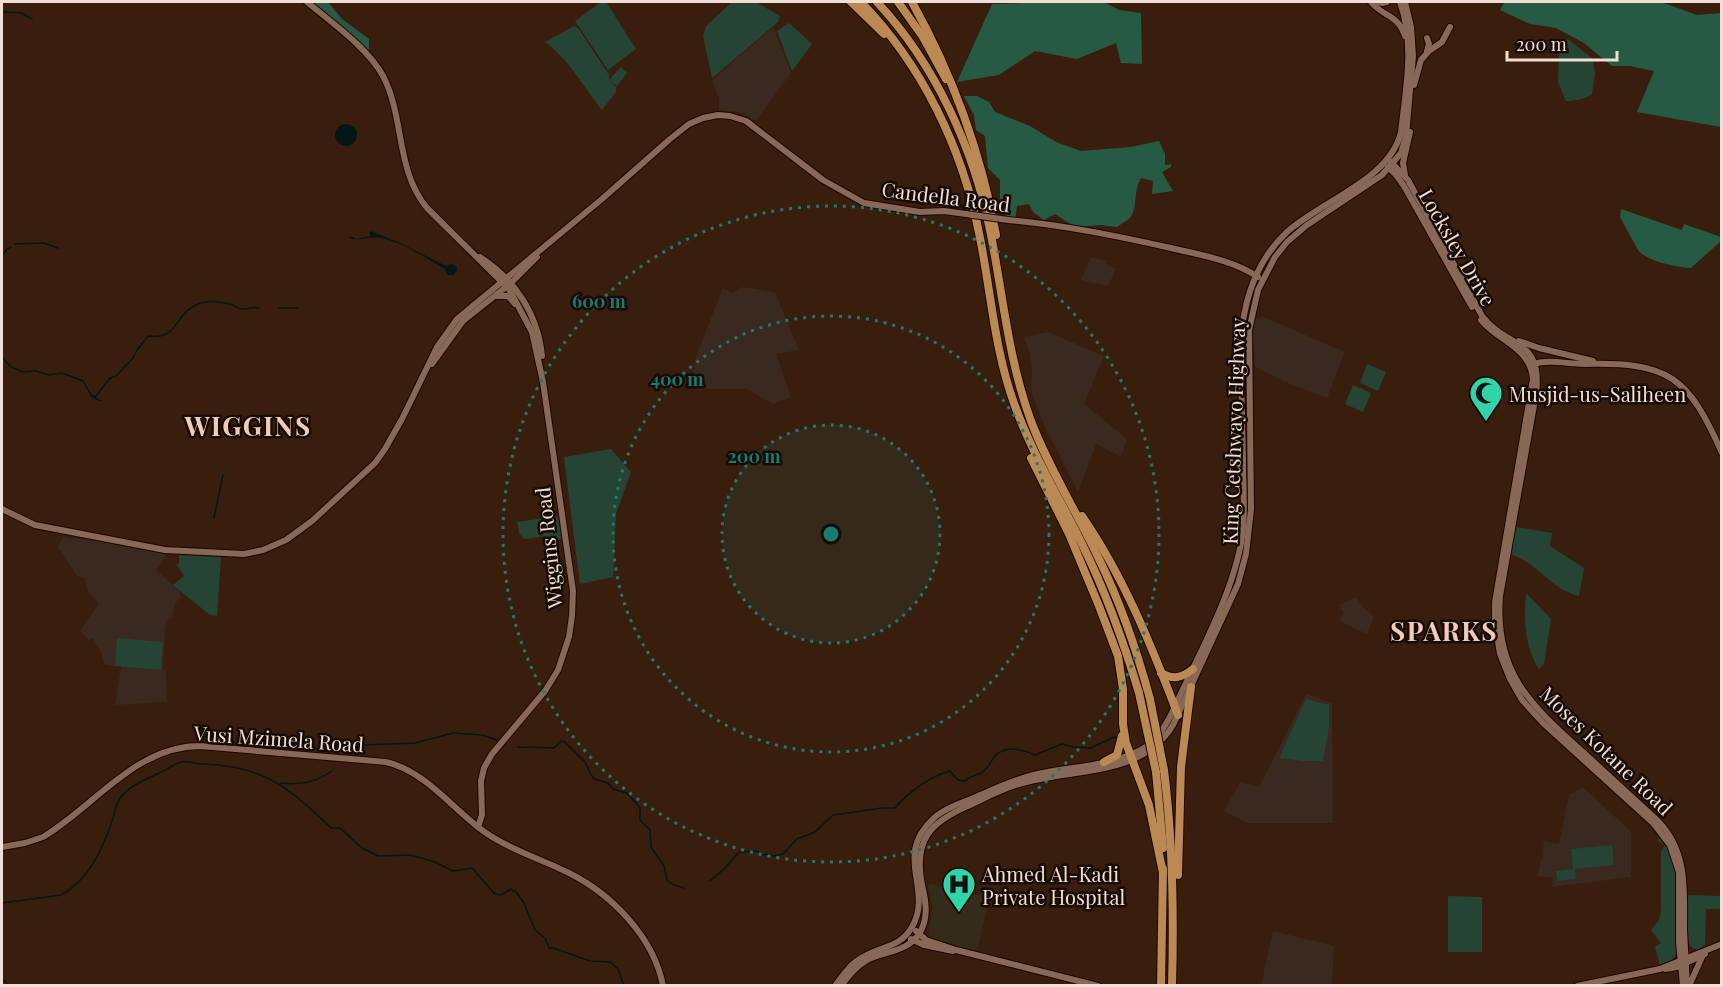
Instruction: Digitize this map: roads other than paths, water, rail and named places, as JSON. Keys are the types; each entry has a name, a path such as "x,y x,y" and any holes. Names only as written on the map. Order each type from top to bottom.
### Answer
{"highway":[{"path":"851,2 887,38 932,100"},
{"path":"861,2 900,48 932,100 953,146 972,204 998,345 1021,435 1069,534 1118,656 1123,688 1123,724 1119,750 1114,758 1101,765"},
{"path":"877,2 905,36 927,69 958,126 982,195 1011,354 1020,389 1041,446 1110,582 1133,643 1150,699 1160,771 1163,873 1161,986"},
{"path":"898,2 936,61 970,132"},
{"path":"912,2 940,54 970,132 992,213 999,281"},
{"path":"1014,404 1036,459 1084,546 1104,591 1139,693 1160,771 1170,820 1174,890 1172,986"},
{"path":"1061,488 1088,524 1118,574 1178,716"},
{"path":"1161,673 1168,677 1179,678 1192,669"},
{"path":"1174,890 1178,878 1180,767 1191,687"},
{"path":"1123,724 1126,743 1152,815 1163,873"}],"street":[{"name":"Wiggins Road","path":"307,2 369,55 387,87 407,171 416,193 427,208 474,253 484,266 507,282 526,304 538,333 573,591 571,626 566,650 552,680 487,762 481,781 482,815 478,827"},
{"path":"1371,2 1380,11 1392,16 1400,23 1408,54"},
{"path":"1376,2 1387,2"},
{"name":"King Cetshwayo Highway","path":"1131,758 1154,740 1175,706 1230,583 1241,541 1242,318 1270,252 1288,231 1365,179 1384,161 1397,144 1401,132 1408,54 1407,32 1400,2"},
{"name":"King Cetshwayo Highway","path":"841,986 862,963 903,948 919,933 926,913 919,867 920,852 926,836 939,821 951,813 1016,785 1131,758 1155,748 1167,735 1178,716 1236,589 1246,554 1251,509 1249,330 1259,278 1292,238 1307,225 1368,186 1400,155 1404,145 1409,102 1413,39 1404,2"},
{"path":"1425,54 1442,42 1450,27"},
{"path":"1405,175 1403,163 1410,140 1409,102 1419,65 1429,47 1427,38"},
{"name":"Candella Road","path":"507,282 683,128 703,118 718,115 746,121 824,180 864,203 920,212 944,211 1104,232 1222,260 1259,278"},
{"path":"1384,161 1391,166"},
{"name":"Locksley Drive","path":"1391,166 1405,175 1482,315 1497,331 1513,339 1528,356"},
{"name":"Locksley Drive","path":"1391,166 1479,318 1490,330 1528,356"},
{"name":"Wiggins Road","path":"507,282 525,316 536,347 543,382"},
{"path":"439,348 463,321 493,297 507,282"},
{"path":"2,509 35,525 165,550 237,554 254,552 279,544 312,521 375,463 386,449 446,333 463,314 507,282"},
{"path":"493,297 508,296 525,316"},
{"path":"1513,339 1599,363"},
{"path":"1539,348 1528,356 1532,365 1545,362 1599,363 1646,368 1662,373 1679,383 1696,402 1722,453"},
{"path":"1538,378 1545,362"},
{"name":"Moses Kotane Road","path":"1532,365 1538,378 1494,611 1496,636 1503,663 1517,692 1534,714 1653,823 1667,840 1675,856 1678,872 1685,984"},
{"name":"Moses Kotane Road","path":"1522,456 1533,379 1532,365"},
{"name":"Moses Kotane Road","path":"1511,519 1499,612 1501,636 1509,665 1521,689 1538,711 1670,834 1684,871 1683,962"},
{"name":"Vusi Mzimela Road","path":"2,848 49,835 146,760 174,749 200,746 392,764 424,782 501,843 570,873 616,906 640,934 660,971 663,986"},
{"name":"King Cetshwayo Highway","path":"835,986 861,957 891,946 906,935 912,927 919,906 914,864 915,848 923,831 935,817 1010,782 1038,774 1101,765"},
{"path":"912,927 926,940 956,950 1098,986"},
{"path":"906,935 913,941 936,948 956,950"},
{"path":"1684,941 1691,950 1706,952"},
{"path":"1660,969 1668,969 1722,945"},
{"path":"1668,969 1685,984 1706,952"},
{"path":"1577,986 1683,962"}],"waterway":[{"path":"2,12 22,13 32,19"},
{"path":"14,244 44,243 58,248"},
{"path":"2,256 11,247"},
{"path":"2,357 11,367 23,372 36,371 49,375 62,373 83,381 91,395 96,396 110,378 116,376 133,358 148,336 158,336 171,331 183,315 196,305 214,302 233,305 241,309 259,308"},
{"path":"279,308 298,308"},
{"path":"91,396 101,401"},
{"path":"214,518 223,475"},
{"path":"355,755 360,752 363,745 415,743 453,733 482,735 497,740"},
{"path":"710,881 739,852 757,851 762,855 774,856 783,854 797,839 815,832 833,815 895,808 920,785 943,773 950,771 958,780 965,781 981,773 1002,751 1016,749 1035,755 1062,744 1091,748 1114,737 1118,738"},
{"path":"518,747 554,748 561,741 565,742 585,762 594,779 627,793 640,808 640,820 650,830 651,847 664,866 667,880 684,888"},
{"path":"2,903 61,895 71,889 87,873 99,853 119,800 136,784 182,762 225,766 244,769 275,782 302,801 331,828 340,828 362,848 378,856 410,855 435,862 453,871 472,868 495,894 501,895 511,889 524,903 535,930 545,938 549,948 590,961 610,962 618,969 624,986"},
{"path":"280,783 307,782 332,771"},
{"path":"2,979 7,983"}],"place":[{"name":"Musjid-us-Saliheen","path":"1486,422"},
{"name":"Ahmed Al-Kadi Private Hospital","path":"959,913"}],"district":[{"name":"WIGGINS","path":"248,425"},
{"name":"SPARKS","path":"1444,630"}]}
